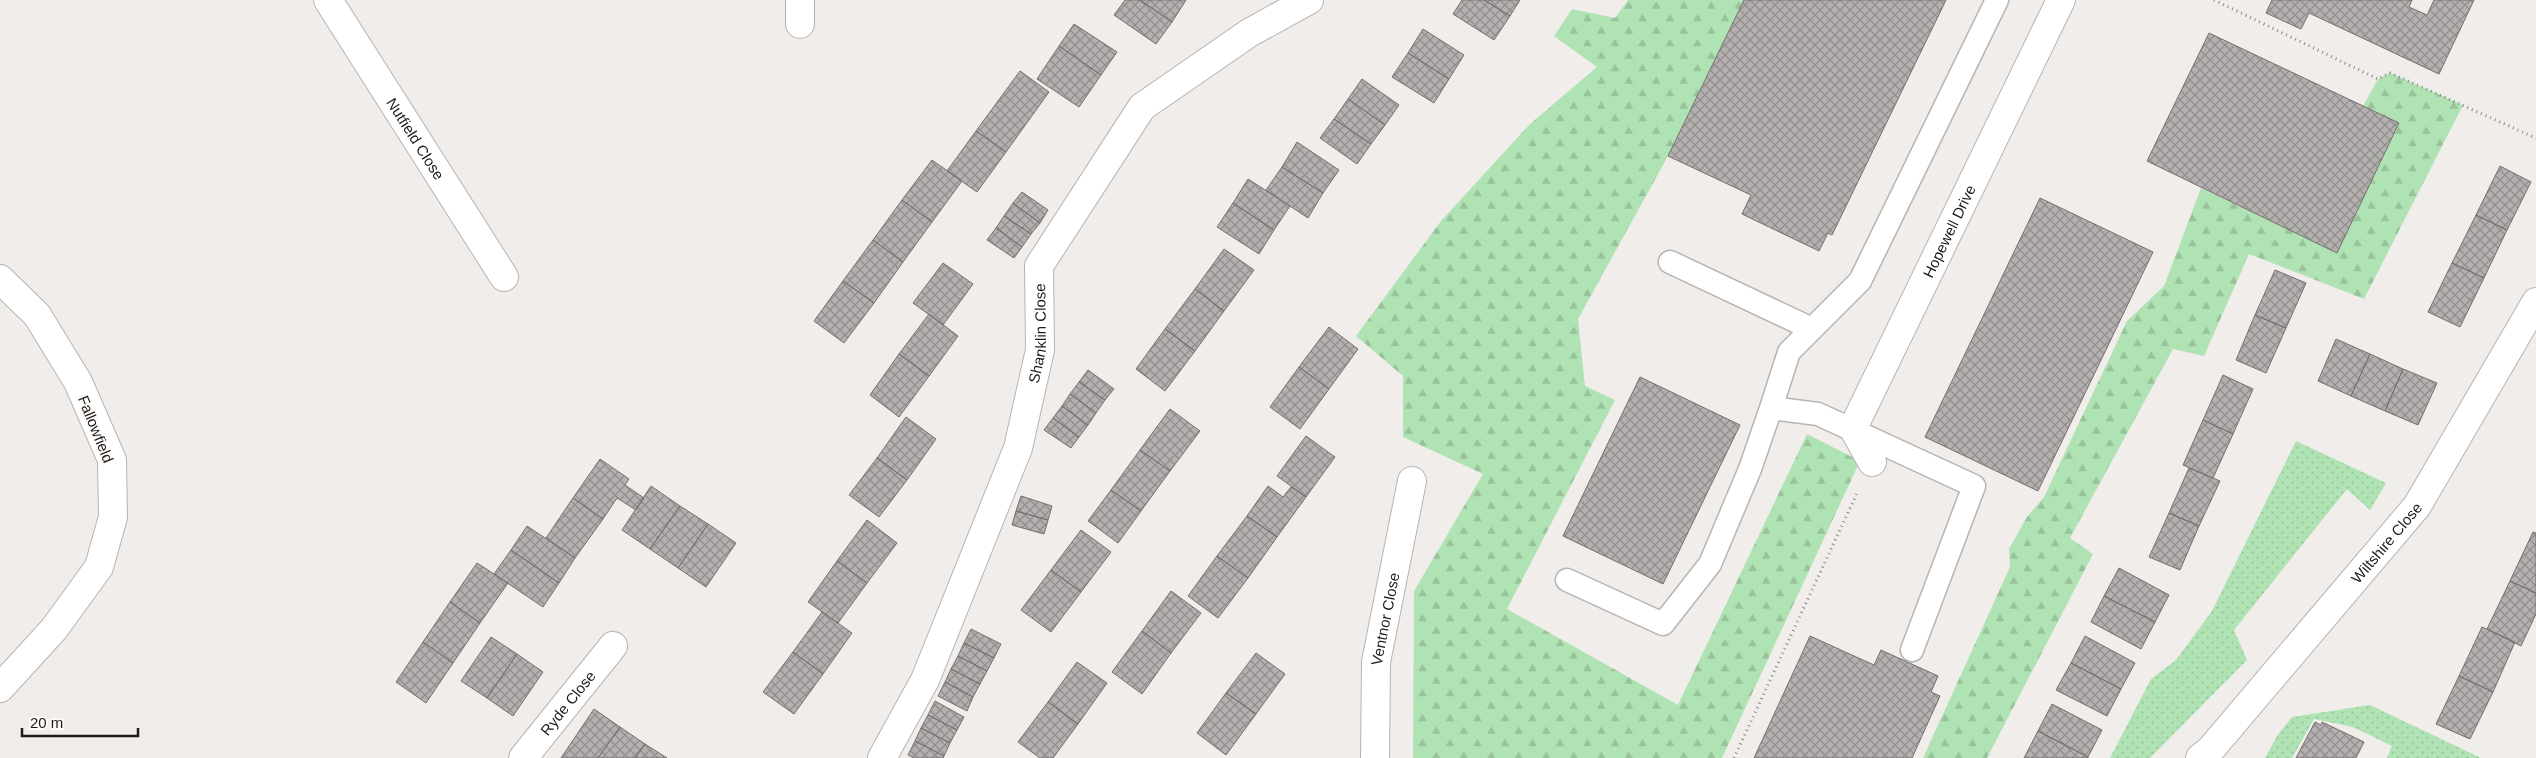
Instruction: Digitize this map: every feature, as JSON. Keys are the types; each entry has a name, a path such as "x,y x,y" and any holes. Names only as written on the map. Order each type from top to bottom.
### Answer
{"street":[{"name":"Nutfield Close","path":"328,0 504,276"},
{"name":"Shanklin Close","path":"882,758 925,680 1018,448 1040,350 1039,266 1142,107 1249,33 1309,0"},
{"name":"Hopewell Drive","path":"1853,428 2061,0"},
{"name":"Fallowfield","path":"0,279 37,316 78,382 112,460 113,517 100,566 54,630 0,688"},
{"name":"Wiltshire Close","path":"2210,755 2417,506 2536,302"},
{"path":"1853,428 1872,462"},
{"name":"Ventnor Close","path":"1375,758 1376,662 1412,481"},
{"name":"Ryde Close","path":"523,758 613,646"}],"lane":[{"path":"1567,580 1663,624 1710,564 1750,469 1789,352 1860,281 1997,0"},
{"path":"1670,262 1812,329"},
{"path":"1771,408 1818,414 1853,428 1974,486 1912,650"}],"path":[{"path":"2214,0 2378,79 2390,73 2536,138"},
{"path":"1734,758 1872,462"}],"green space":[{"path":"1628,0 1744,0 1668,156 1578,319 1585,386 1615,400 1507,609 1678,705 1807,434 1860,461 1722,758 1413,758 1414,591 1483,474 1403,437 1403,376 1356,336 1441,221 1529,125 1597,67 1554,36 1572,9 1615,18"},
{"path":"2390,73 2463,105 2364,299 2249,254 2204,356 2173,349 2070,538 2093,554 1987,758 1923,758 2010,567 2009,549 2027,517 2044,497 2127,321 2164,286 2201,188 2337,252 2399,124 2363,106 2378,79"},
{"path":"2296,441 2386,483 2370,510 2347,489 2234,630 2247,660 2150,758 2110,758 2151,679 2176,660 2212,611"},
{"path":"2370,705 2481,758 2387,758 2392,746 2353,727 2314,719 2292,758 2265,758 2277,736 2292,717"}],"building":[{"path":"1125,0 1140,0 1172,22 1156,44 1114,15"},
{"path":"1140,0 1186,0 1172,22"},
{"path":"1462,0 1484,0 1510,16 1494,40 1453,14"},
{"path":"1484,0 1520,0 1510,16"},
{"path":"1744,0 1946,0 1832,235 1828,233 1819,251 1742,214 1751,195 1668,156"},
{"path":"2272,0 2412,0 2409,7 2427,15 2434,0 2474,0 2439,74 2309,13 2301,29 2266,13"},
{"path":"1074,24 1117,52 1101,75 1059,46"},
{"path":"1423,29 1464,55 1449,79 1408,53"},
{"path":"2209,33 2399,123 2337,253 2147,161"},
{"path":"1059,46 1101,75 1079,107 1037,79"},
{"path":"1408,53 1449,79 1434,103 1392,77"},
{"path":"1020,71 1049,92 1006,152 976,131"},
{"path":"1362,79 1399,105 1385,125 1348,99"},
{"path":"1348,99 1385,125 1371,144 1334,119"},
{"path":"1334,119 1371,144 1357,164 1320,138"},
{"path":"976,131 1006,152 977,192 947,171"},
{"path":"1297,142 1339,170 1323,193 1282,167"},
{"path":"932,160 962,181 932,222 902,200"},
{"path":"2500,166 2531,182 2507,230 2476,215"},
{"path":"1282,167 1323,193 1308,218 1266,190"},
{"path":"1248,179 1290,206 1274,230 1233,203"},
{"path":"1022,192 1048,210 1040,223 1013,203"},
{"path":"2040,198 2153,252 2038,491 1925,437"},
{"path":"902,200 932,222 903,262 873,240"},
{"path":"1013,203 1040,223 1031,234 1004,216"},
{"path":"1233,203 1274,230 1259,254 1217,227"},
{"path":"2476,215 2507,230 2484,278 2452,263"},
{"path":"1004,216 1031,234 1022,247 996,228"},
{"path":"996,228 1022,247 1014,258 987,240"},
{"path":"873,240 903,262 874,303 843,281"},
{"path":"1224,249 1254,270 1224,311 1195,289"},
{"path":"943,263 973,284 943,325 913,303"},
{"path":"2452,263 2484,278 2460,327 2428,312"},
{"path":"2275,270 2306,283 2286,328 2255,315"},
{"path":"843,281 874,303 844,343 814,321"},
{"path":"1195,289 1224,311 1195,351 1165,329"},
{"path":"929,314 958,336 929,376 899,354"},
{"path":"2255,315 2286,328 2266,373 2236,360"},
{"path":"1329,327 1358,349 1329,389 1299,367"},
{"path":"1165,329 1195,351 1165,391 1136,369"},
{"path":"2336,339 2370,354 2351,396 2318,381"},
{"path":"899,354 929,376 899,417 870,395"},
{"path":"2370,354 2403,369 2385,411 2351,396"},
{"path":"1299,367 1329,389 1300,429 1270,407"},
{"path":"2403,369 2437,383 2418,425 2385,411"},
{"path":"1088,370 1114,389 1105,400 1079,382"},
{"path":"2223,375 2253,389 2233,434 2203,420"},
{"path":"1640,377 1740,425 1663,584 1563,536"},
{"path":"1079,382 1105,400 1096,413 1070,394"},
{"path":"1070,394 1096,413 1088,425 1062,406"},
{"path":"1062,406 1088,425 1079,437 1053,418"},
{"path":"1170,409 1200,431 1170,471 1140,450"},
{"path":"906,417 936,439 907,480 877,458"},
{"path":"1053,418 1079,437 1071,448 1044,430"},
{"path":"2203,420 2233,434 2213,478 2183,465"},
{"path":"1306,436 1335,457 1306,497 1277,476"},
{"path":"1140,450 1170,471 1141,511 1111,490"},
{"path":"877,458 907,480 879,517 849,495"},
{"path":"600,459 629,479 625,485 644,498 636,510 617,498 603,519 573,498"},
{"path":"2189,468 2220,481 2199,526 2169,513"},
{"path":"651,486 680,506 650,549 622,530"},
{"path":"1268,486 1283,497 1291,487 1306,497 1277,537 1247,516"},
{"path":"1111,490 1141,511 1118,543 1088,521"},
{"path":"1021,496 1052,506 1048,520 1016,511"},
{"path":"573,498 603,519 575,558 546,538"},
{"path":"680,506 708,524 678,568 650,549"},
{"path":"1016,511 1048,520 1044,534 1012,525"},
{"path":"2169,513 2199,526 2180,570 2149,557"},
{"path":"1247,516 1277,537 1248,578 1217,556"},
{"path":"867,520 897,543 867,583 837,561"},
{"path":"708,524 736,543 706,587 678,568"},
{"path":"527,526 575,558 559,583 511,550"},
{"path":"1081,530 1111,552 1081,592 1051,570"},
{"path":"2533,532 2536,533 2536,593 2510,581"},
{"path":"511,550 559,583 543,607 494,574"},
{"path":"1217,556 1248,578 1218,618 1188,596"},
{"path":"837,561 867,583 838,623 808,602"},
{"path":"477,563 508,583 480,623 450,602"},
{"path":"2119,568 2169,595 2155,622 2104,596"},
{"path":"1051,570 1081,592 1051,632 1021,610"},
{"path":"2510,581 2536,593 2536,614 2521,646 2487,629"},
{"path":"1171,591 1201,613 1171,653 1142,631"},
{"path":"2104,596 2155,622 2141,649 2091,622"},
{"path":"450,602 480,623 453,663 423,642"},
{"path":"822,612 852,633 823,674 793,652"},
{"path":"2482,627 2515,642 2493,692 2459,676"},
{"path":"971,629 1001,644 994,658 964,643"},
{"path":"1142,631 1171,653 1142,694 1112,672"},
{"path":"1810,636 1874,665 1881,650 1938,676 1931,692 1940,696 1912,758 1754,758"},
{"path":"2085,636 2135,663 2121,689 2071,663"},
{"path":"491,637 517,654 487,698 461,681"},
{"path":"423,642 453,663 426,703 396,682"},
{"path":"964,643 994,658 987,671 958,656"},
{"path":"793,652 823,674 794,714 763,692"},
{"path":"1256,653 1285,674 1256,714 1226,693"},
{"path":"517,654 543,672 513,716 487,698"},
{"path":"958,656 987,671 980,684 951,669"},
{"path":"1077,662 1107,683 1078,724 1048,702"},
{"path":"2071,663 2121,689 2107,716 2056,690"},
{"path":"951,669 980,684 973,697 945,682"},
{"path":"2459,676 2493,692 2470,739 2436,724"},
{"path":"945,682 973,697 967,711 938,696"},
{"path":"1226,693 1256,714 1226,755 1197,733"},
{"path":"935,701 964,717 957,730 928,715"},
{"path":"1048,702 1078,724 1053,758 1040,758 1018,742"},
{"path":"2052,704 2102,730 2088,757 2038,731"},
{"path":"594,709 620,727 598,758 561,758"},
{"path":"928,715 957,730 950,743 921,728"},
{"path":"2315,722 2321,725 2322,722 2364,742 2356,758 2296,758"},
{"path":"620,727 645,744 635,758 598,758"},
{"path":"921,728 950,743 944,756 915,741"},
{"path":"2038,731 2088,757 2088,758 2024,758"},
{"path":"915,741 944,756 943,758 914,758 908,755"},
{"path":"645,744 667,758 635,758"}]}
